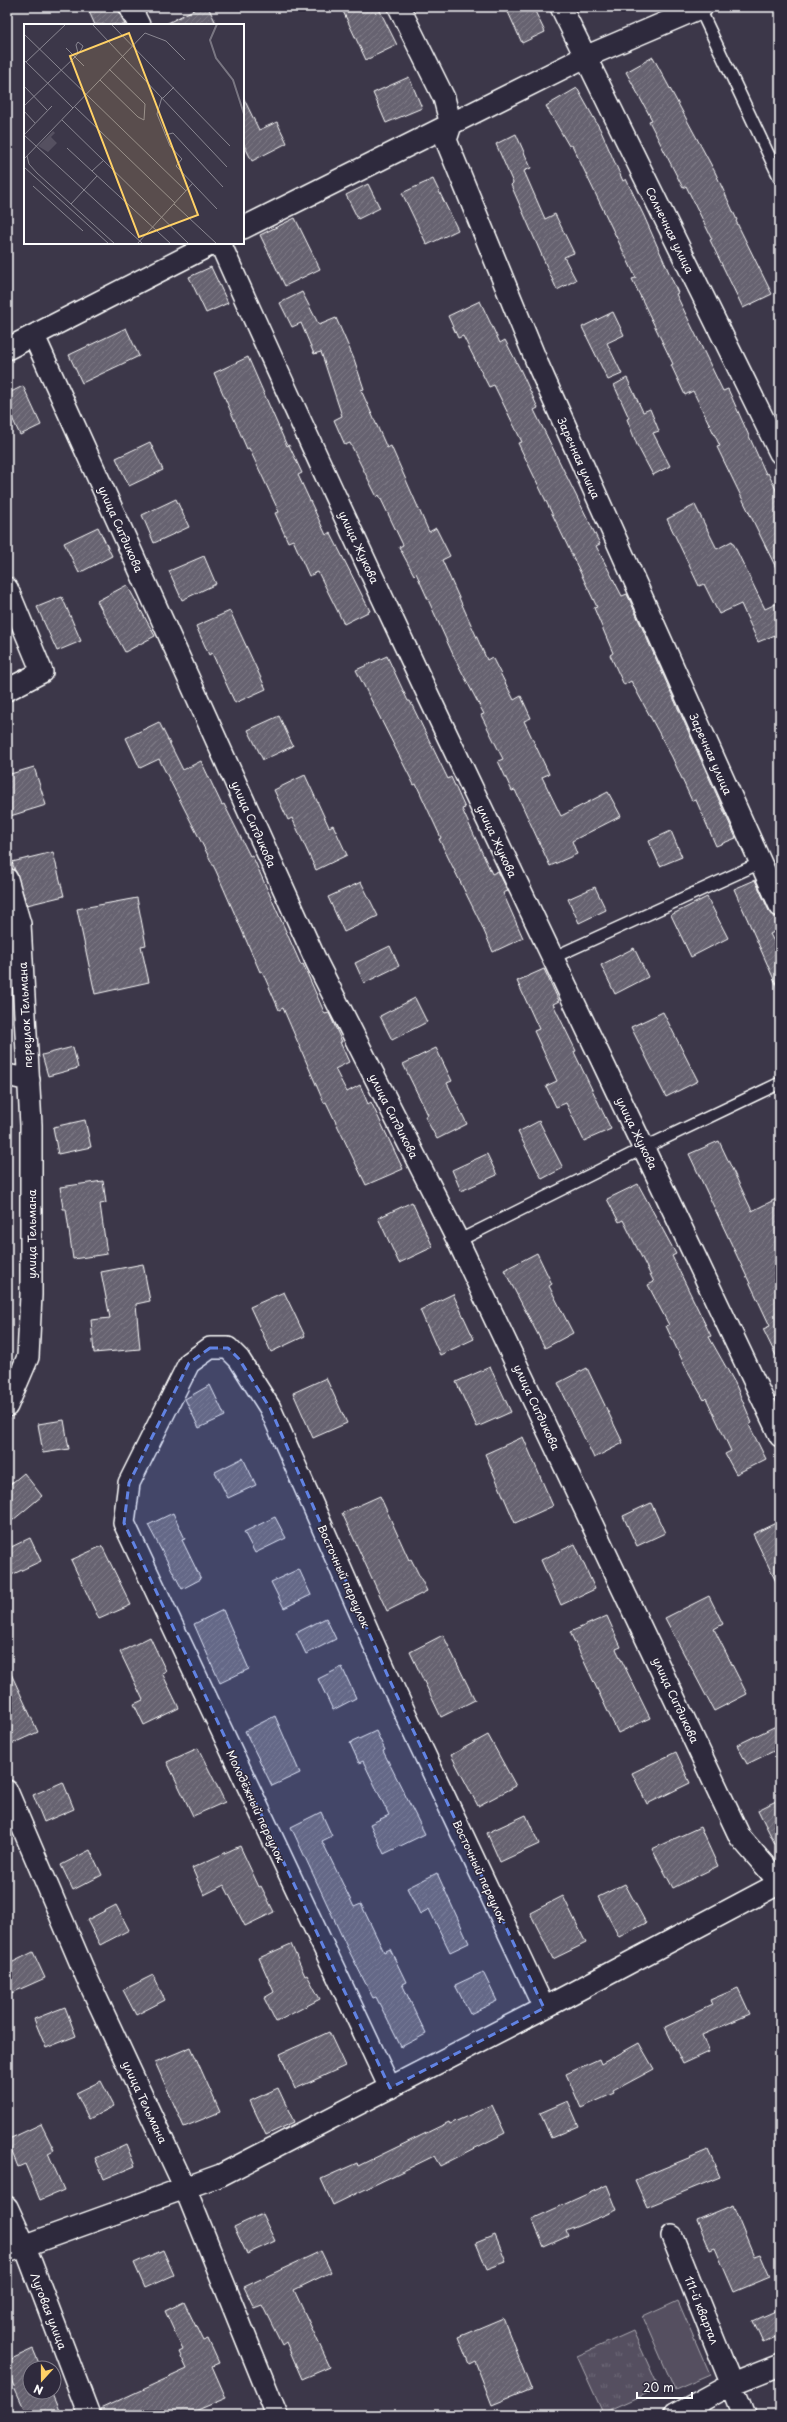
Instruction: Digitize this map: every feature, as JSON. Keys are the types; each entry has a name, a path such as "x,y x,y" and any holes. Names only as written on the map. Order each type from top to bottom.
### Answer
{"street":[{"path":"130,7 138,24"},
{"name":"Заречная улица","path":"398,7 444,98 451,125 446,140 538,365 780,906"},
{"name":"Солнечная улица","path":"561,7 780,453"},
{"path":"244,228 585,57 700,8"},
{"path":"7,349 212,244"},
{"name":"улица Жукова","path":"220,244 291,402 552,958 644,1148 780,1436"},
{"name":"улица Ситдикова","path":"34,336 317,963 458,1241 740,1837 780,1883"},
{"path":"7,588 42,672 7,690"},
{"name":"переулок Тельмана","path":"7,879 20,924 29,1080"},
{"path":"7,1075 29,1080"},
{"name":"улица Тельмана","path":"7,1406 28,1357 31,1295 31,1132 29,1080"},
{"name":"Восточный переулок","path":"124,1523 129,1484 189,1363 210,1348 228,1348 239,1359 270,1408 390,1681 544,2008"},
{"name":"Молодёжный переулок","path":"124,1523 390,2088"},
{"name":"улица Тельмана","path":"7,1790 87,1978 185,2188 277,2415"},
{"path":"16,2248 221,2175 544,2008 780,1883"},
{"name":"Луговая улица","path":"7,2208 16,2248 89,2415"},
{"name":"111-й квартал","path":"672,2236 744,2415"},
{"path":"679,2414 732,2384 780,2365"}],"lane":[{"path":"700,8 780,179"},
{"path":"552,958 760,863"},
{"path":"458,1241 644,1148 780,1083"}],"highlighted area":[{"path":"210,1348 228,1348 239,1359 270,1408 390,1681 544,2008 390,2088 124,1523 129,1483 189,1363"}],"green space":[{"path":"678,2301 710,2375 675,2390 643,2317"},
{"path":"633,2331 659,2388 603,2413 577,2356"}],"building":[{"path":"87,7 117,7 125,24 95,24"},
{"path":"199,7 208,7 216,24 166,24"},
{"path":"341,7 378,7 397,45 366,60"},
{"path":"519,7 533,7 545,32 522,43 508,12"},
{"path":"653,57 715,172 737,220 736,221 772,294 743,308 686,186 683,188 649,121 652,120 626,72"},
{"path":"409,77 422,108 386,123 373,93"},
{"path":"577,88 600,129 623,181 626,179 644,216 678,293 676,294 723,391 728,389 766,474 768,473 780,498 780,576 717,447 720,446 693,391 685,395 671,365 673,364 632,279 636,278 572,145 569,146 546,106"},
{"path":"244,99 259,130 277,122 287,143 252,161 244,145"},
{"path":"516,134 531,168 524,171 545,219 555,214 574,253 564,257 576,280 557,290 511,185 513,183 496,144"},
{"path":"433,179 458,230 427,245 402,193"},
{"path":"368,184 380,208 358,219 346,195"},
{"path":"295,218 320,269 285,286 260,235"},
{"path":"211,267 228,303 206,313 189,277"},
{"path":"302,292 319,325 336,318 354,359 364,389 361,390 387,448 391,446 429,532 436,528 450,556 442,560 487,660 492,657 514,700 521,696 531,718 524,721 549,774 542,777 561,816 608,792 621,816 572,841 577,854 550,866 515,790 512,791 498,761 503,759 481,715 484,714 455,659 416,573 414,575 399,547 403,545 379,495 377,497 350,443 345,445 334,420 342,416 321,352 314,354 301,323 292,327 280,303"},
{"path":"480,301 500,343 505,340 521,371 538,408 534,410 600,544 596,546 622,596 627,594 736,838 716,846 696,800 692,801 672,757 631,681 624,685 610,655 613,653 594,608 597,607 518,443 522,442 494,385 489,387 463,336 458,338 448,316"},
{"path":"613,312 624,335 607,343 622,374 608,380 582,327"},
{"path":"126,328 139,356 82,383 69,355"},
{"path":"248,357 287,446 289,445 302,473 298,475 326,535 330,532 370,611 344,624 318,572 309,576 293,540 288,542 275,513 279,512 249,448 247,449 214,373"},
{"path":"627,378 643,412 650,409 659,431 653,433 670,466 653,475 637,445 627,419 629,418 614,385"},
{"path":"23,386 41,425 20,435 7,407 7,394"},
{"path":"150,442 163,470 129,486 116,458"},
{"path":"176,499 189,527 154,543 142,515"},
{"path":"695,505 717,549 732,541 765,609 780,602 780,633 758,642 741,604 719,614 704,584 699,586 667,519"},
{"path":"98,527 112,556 79,573 64,543"},
{"path":"204,556 216,584 182,600 169,571"},
{"path":"127,585 155,636 125,652 97,601"},
{"path":"62,597 81,641 57,651 37,607"},
{"path":"230,611 266,689 235,703 212,653 209,655 196,626"},
{"path":"387,656 448,779 451,777 465,808 462,809 492,874 498,871 508,891 503,893 523,938 493,952 481,924 439,839 441,838 416,784 414,785 356,670"},
{"path":"279,716 293,746 263,760 248,730"},
{"path":"159,722 183,770 201,761 222,805 224,804 250,856 252,855 301,965 303,964 325,1014 329,1013 342,1042 340,1042 349,1062 335,1069 347,1092 360,1085 368,1104 371,1102 403,1169 366,1185 326,1102 324,1103 283,1008 279,1010 262,971 260,972 216,871 159,759 140,768 126,738"},
{"path":"34,767 46,805 7,817 7,775"},
{"path":"305,775 329,827 333,825 347,855 316,870 292,818 288,820 274,790"},
{"path":"671,831 682,857 660,866 649,841"},
{"path":"53,852 64,896 27,905 12,862"},
{"path":"755,880 769,911 780,920 780,929 770,934 780,953 780,993 734,889"},
{"path":"361,882 378,916 344,932 328,897"},
{"path":"595,887 606,910 579,923 568,899"},
{"path":"707,897 728,938 691,957 671,915"},
{"path":"137,898 146,945 141,946 149,982 95,994 77,909"},
{"path":"390,946 399,966 364,983 355,963"},
{"path":"634,948 648,977 615,994 601,965"},
{"path":"544,969 559,1001 553,1004 611,1129 584,1141 566,1103 556,1107 546,1086 557,1081 534,1031 539,1029 517,981"},
{"path":"415,998 427,1022 392,1040 380,1016"},
{"path":"663,1012 698,1081 666,1097 631,1027"},
{"path":"73,1047 78,1068 48,1076 42,1055"},
{"path":"436,1048 452,1081 447,1083 467,1124 437,1139 425,1117 428,1115 403,1064"},
{"path":"85,1120 91,1147 58,1154 53,1127"},
{"path":"539,1121 563,1168 542,1179 518,1132"},
{"path":"719,1141 752,1211 780,1197 780,1364 763,1329 770,1326 689,1154"},
{"path":"487,1154 497,1175 461,1191 452,1170"},
{"path":"103,1181 106,1203 100,1204 107,1254 73,1259 66,1209 63,1209 60,1187"},
{"path":"638,1184 676,1254 672,1256 711,1336 709,1337 735,1383 752,1423 749,1425 766,1459 736,1474 725,1454 731,1451 706,1398 704,1400 685,1366 666,1326 669,1325 648,1285 654,1282 623,1220 619,1222 607,1199"},
{"path":"412,1202 433,1247 399,1263 378,1218"},
{"path":"537,1253 552,1284 549,1286 573,1333 545,1348 504,1270"},
{"path":"143,1264 150,1301 136,1304 140,1349 94,1353 91,1320 110,1318 101,1272"},
{"path":"284,1292 305,1336 271,1352 250,1307"},
{"path":"453,1294 474,1339 440,1355 420,1310"},
{"path":"490,1367 511,1412 477,1427 456,1382"},
{"path":"587,1368 623,1443 594,1458 558,1383"},
{"path":"326,1378 347,1423 313,1438 293,1393"},
{"path":"210,1385 225,1416 199,1428 185,1399"},
{"path":"64,1420 69,1449 43,1453 38,1424"},
{"path":"523,1437 553,1506 515,1523 485,1454"},
{"path":"243,1458 256,1485 228,1498 215,1472"},
{"path":"24,1473 42,1496 7,1525 7,1487"},
{"path":"380,1496 409,1560 411,1559 427,1591 387,1611 342,1513"},
{"path":"651,1503 665,1533 637,1546 623,1516"},
{"path":"173,1513 185,1539 182,1540 201,1579 182,1589 148,1525"},
{"path":"275,1517 286,1538 255,1553 244,1532"},
{"path":"780,1521 780,1590 753,1534"},
{"path":"30,1538 41,1561 7,1577 7,1549"},
{"path":"575,1544 595,1589 561,1605 541,1560"},
{"path":"102,1546 131,1605 99,1619 71,1560"},
{"path":"299,1569 311,1595 284,1608 271,1582"},
{"path":"709,1596 723,1624 714,1629 747,1694 714,1711 665,1618"},
{"path":"223,1610 249,1669 220,1683 194,1624"},
{"path":"607,1616 621,1647 616,1649 650,1718 618,1733 570,1632"},
{"path":"326,1618 336,1639 306,1654 296,1633"},
{"path":"443,1635 475,1700 441,1717 410,1652"},
{"path":"150,1637 166,1671 162,1673 179,1708 144,1725 134,1704 143,1700 120,1652"},
{"path":"7,1665 38,1732 7,1746"},
{"path":"342,1667 356,1698 333,1710 318,1679"},
{"path":"275,1716 300,1773 272,1786 245,1731"},
{"path":"780,1724 780,1748 747,1764 737,1745"},
{"path":"376,1731 385,1750 383,1751 425,1834 384,1854 370,1824 389,1815 363,1761 359,1763 350,1743"},
{"path":"488,1735 516,1786 478,1806 451,1755"},
{"path":"198,1748 225,1802 193,1816 167,1762"},
{"path":"676,1752 690,1783 647,1804 632,1773"},
{"path":"63,1782 74,1809 44,1822 33,1795"},
{"path":"780,1799 780,1854 758,1810"},
{"path":"321,1812 332,1836 322,1841 354,1907 361,1904 384,1952 390,1949 406,1982 402,1984 426,2034 401,2047 376,1997 373,1998 346,1945 291,1827"},
{"path":"526,1815 539,1844 500,1862 487,1833"},
{"path":"700,1827 718,1866 673,1888 652,1849"},
{"path":"240,1846 259,1887 261,1886 274,1912 245,1926 224,1885 204,1895 192,1868"},
{"path":"90,1850 102,1875 73,1890 61,1865"},
{"path":"437,1873 469,1943 450,1952 429,1909 420,1914 407,1888"},
{"path":"625,1884 646,1923 619,1937 598,1897"},
{"path":"563,1896 586,1943 553,1959 530,1913"},
{"path":"116,1905 129,1930 100,1945 87,1920"},
{"path":"291,1944 305,1976 307,1975 320,1999 276,2022 264,1998 274,1992 259,1958"},
{"path":"33,1952 45,1978 7,1995 7,1965"},
{"path":"483,1972 497,2001 470,2014 455,1985"},
{"path":"153,1975 165,2000 136,2015 123,1990"},
{"path":"738,1988 750,2014 702,2035 709,2052 683,2064 665,2027 712,2005 710,2000"},
{"path":"65,2007 76,2036 46,2048 34,2019"},
{"path":"329,2032 345,2066 295,2089 280,2054"},
{"path":"639,2043 654,2069 613,2091 614,2093 581,2108 566,2074 599,2059 601,2064"},
{"path":"191,2047 220,2112 184,2127 155,2062"},
{"path":"101,2081 114,2106 89,2119 76,2093"},
{"path":"278,2088 294,2122 266,2135 250,2101"},
{"path":"568,2101 579,2126 551,2138 540,2113"},
{"path":"492,2105 505,2133 440,2166 434,2156 333,2205 321,2179 357,2163 358,2166 449,2122 450,2124"},
{"path":"41,2124 54,2150 48,2153 64,2190 40,2200 25,2164 18,2167 7,2140"},
{"path":"126,2144 135,2166 104,2179 95,2158"},
{"path":"708,2150 720,2177 647,2207 635,2180"},
{"path":"607,2185 617,2210 566,2231 568,2236 544,2247 532,2219"},
{"path":"733,2205 754,2256 760,2254 770,2277 734,2292 715,2248 710,2250 697,2220"},
{"path":"262,2214 275,2241 247,2254 234,2227"},
{"path":"495,2235 506,2262 487,2269 476,2243"},
{"path":"163,2250 174,2275 145,2288 134,2263"},
{"path":"321,2251 331,2272 294,2290 330,2367 302,2379 286,2342 282,2345 262,2305 254,2308 244,2287"},
{"path":"184,2302 203,2341 208,2339 219,2363 212,2366 226,2398 186,2415 101,2415 100,2409 187,2369 179,2352 183,2350 165,2311"},
{"path":"780,2309 780,2335 763,2343 753,2321"},
{"path":"503,2318 531,2389 492,2405 475,2361 469,2364 458,2337"},
{"path":"33,2349 38,2360 22,2360 22,2400 54,2400 61,2415 27,2415 7,2371 7,2361"}]}
